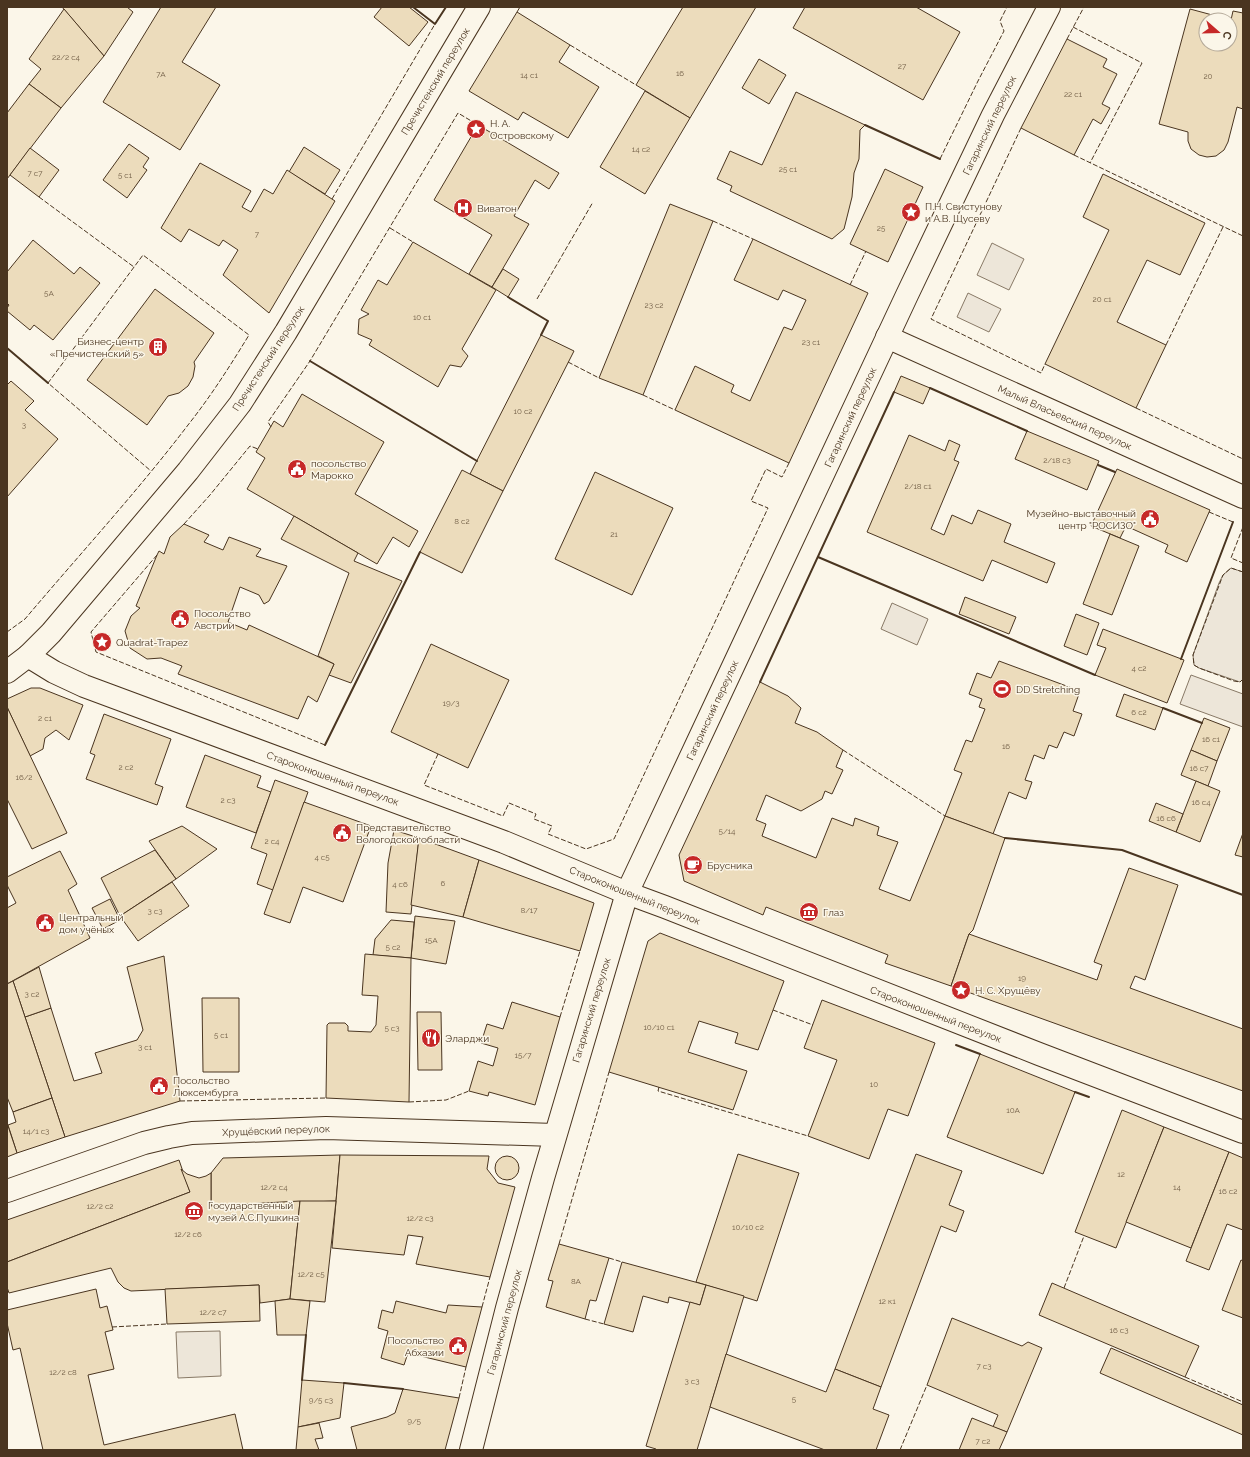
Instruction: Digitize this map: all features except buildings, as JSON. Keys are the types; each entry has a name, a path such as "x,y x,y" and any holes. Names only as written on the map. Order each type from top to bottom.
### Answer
{"street":[{"name":"Пречистенский переулок","path":"7,672 28,656 51,633 188,471 240,404 286,332 479,7"},
{"name":"Гагаринский переулок","path":"471,1450 507,1308 555,1134 627,894 887,337 997,108 1049,7"},
{"name":"Малый Власьевский переулок","path":"887,337 1243,497"},
{"name":"Староконюшенный переулок","path":"28,656 54,672 84,686 497,839 627,894 665,907 1039,1054 1243,1132"},
{"name":"Хрущёвский переулок","path":"7,1191 144,1143 192,1133 326,1128 555,1134"}],"shaded area":[{"path":"992,243 1024,259 1009,290 977,275"},
{"path":"968,293 1001,309 989,332 957,317"},
{"path":"1231,568 1243,572 1243,679 1240,682 1199,668 1194,665 1193,655 1219,583 1223,575"},
{"path":"892,603 928,619 917,645 881,629"},
{"path":"1191,675 1243,694 1243,727 1180,704"},
{"path":"220,1331 221,1376 178,1378 176,1332"}],"fence":[{"path":"517,12 520,7"},
{"path":"940,159 1004,31 1000,21 1007,7"},
{"path":"1067,39 1084,7"},
{"path":"332,199 435,24"},
{"path":"1073,27 1142,63 1090,163"},
{"path":"570,45 636,85"},
{"path":"271,427 268,422 310,361 458,113 478,125"},
{"path":"1021,128 931,319 1041,373 1045,364"},
{"path":"1074,155 1243,236"},
{"path":"39,197 134,267"},
{"path":"537,299 593,202"},
{"path":"713,221 753,239"},
{"path":"1166,345 1223,227"},
{"path":"390,228 413,242"},
{"path":"850,285 866,251"},
{"path":"7,632 25,619 149,475 205,403 249,335 143,255 48,383 151,471"},
{"path":"568,362 599,378"},
{"path":"643,395 675,410"},
{"path":"1136,408 1243,459"},
{"path":"184,524 250,446 258,449"},
{"path":"438,754 424,785 503,816 509,803 536,814 534,819 552,826 548,834 586,849 614,839 768,508 751,501 766,469 782,477 789,463"},
{"path":"1209,512 1233,522"},
{"path":"1243,527 1231,558 1243,563"},
{"path":"157,555 91,632 96,652 325,745"},
{"path":"1243,572 1231,568 1223,575 1193,655 1194,665 1199,668 1234,681 1240,682 1243,679"},
{"path":"843,750 945,816"},
{"path":"560,1017 580,951"},
{"path":"773,1010 813,1025"},
{"path":"559,1244 609,1072"},
{"path":"659,1087 658,1091 808,1136"},
{"path":"409,1102 446,1100 469,1091"},
{"path":"180,1101 326,1098"},
{"path":"1064,1288 1084,1236"},
{"path":"609,1258 622,1262"},
{"path":"482,1307 490,1277"},
{"path":"585,1319 604,1324"},
{"path":"112,1327 167,1324"},
{"path":"459,1398 466,1367"},
{"path":"1185,1377 1243,1402"},
{"path":"900,1450 927,1385"}],"wall":[{"path":"413,7 435,24 446,7"},
{"path":"865,125 940,159"},
{"path":"508,297 548,321 541,335"},
{"path":"7,348 48,383"},
{"path":"310,361 477,461"},
{"path":"930,388 1027,431"},
{"path":"760,682 894,392"},
{"path":"1098,465 1115,472"},
{"path":"1181,659 1233,522"},
{"path":"325,745 420,552"},
{"path":"818,557 1095,675"},
{"path":"1163,708 1202,723"},
{"path":"1005,838 1122,850 1243,895"},
{"path":"956,1045 980,1054"},
{"path":"1075,1092 1089,1097"},
{"path":"302,1380 306,1335"},
{"path":"344,1383 403,1389"}],"place":[{"name":"Н. А. Островскому","path":"476,129"},
{"name":"Виватон","path":"463,208"},
{"name":"П.Н. Свистунову и А.В. Щусеву","path":"911,212"},
{"name":"Бизнес-центр «Пречистенский 5»","path":"158,347"},
{"name":"посольство Марокко","path":"297,469"},
{"name":"Музейно-выставочный центр \"РОСИЗО\"","path":"1150,519"},
{"name":"Посольство Австрии","path":"180,619"},
{"name":"Quadrat-Trapez","path":"102,642"},
{"name":"DD Stretching","path":"1002,689"},
{"name":"Представительство Вологодской области","path":"342,833"},
{"name":"Брусника","path":"693,865"},
{"name":"Глаз","path":"809,912"},
{"name":"Центральный дом учёных","path":"45,923"},
{"name":"Н. С. Хрущёву","path":"961,990"},
{"name":"Эларджи","path":"431,1038"},
{"name":"Посольство Люксембурга","path":"159,1086"},
{"name":"Государственный музей А.С.Пушкина","path":"194,1211"},
{"name":"Посольство Абхазии","path":"458,1346"}]}
